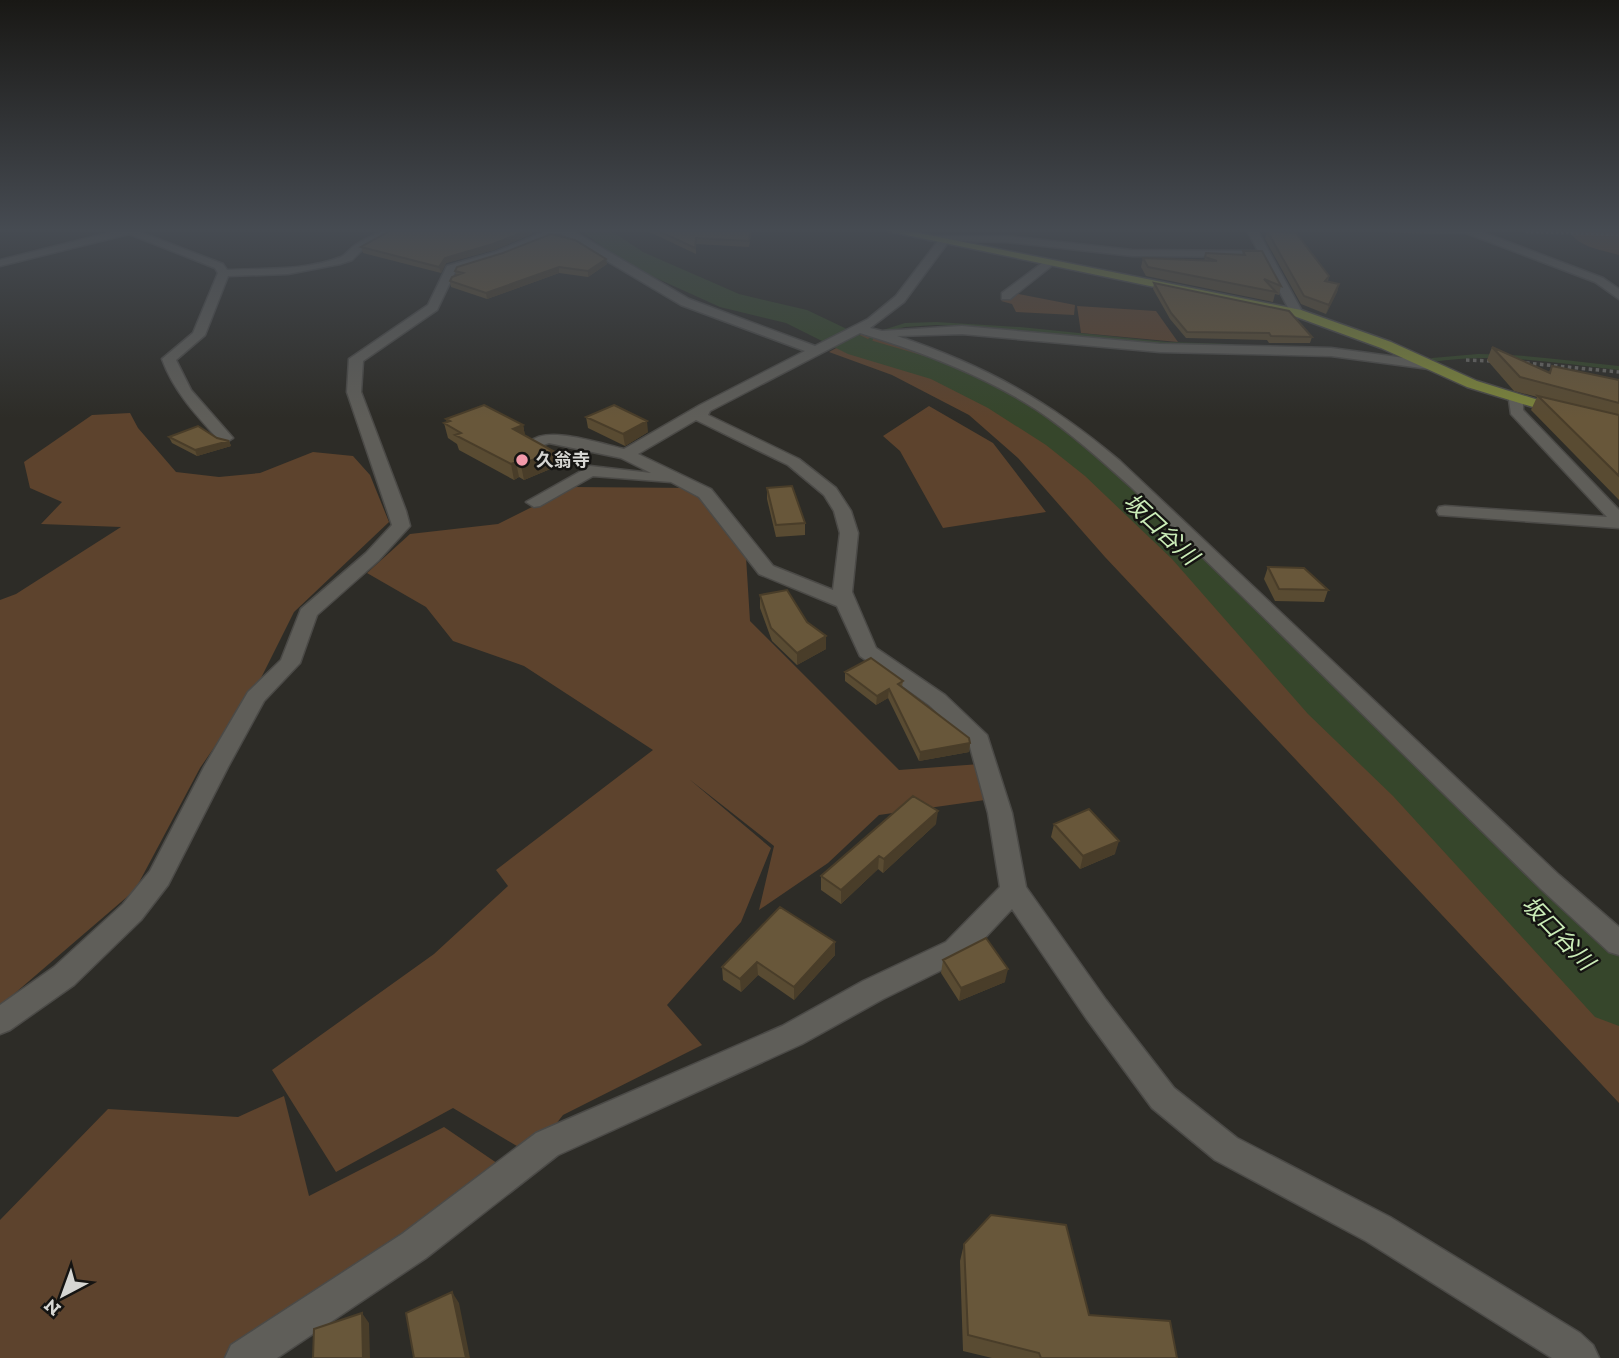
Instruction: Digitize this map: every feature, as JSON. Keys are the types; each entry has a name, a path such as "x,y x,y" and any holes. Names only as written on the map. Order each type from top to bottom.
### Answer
{"main road":[{"path":"1190,291 1297,313 1341,328 1516,400 1576,415"}],"street":[{"path":"217,291 199,335 169,359 173,374 195,405 225,438"},
{"path":"0,1021 64,976 139,904 159,878 216,767 256,697 290,663 308,613 372,557 401,526 398,511 354,392 356,359 433,307 440,291"},
{"path":"667,291 685,302 818,350"},
{"path":"626,454 705,408 857,330 883,314 906,291"},
{"path":"1006,296 1012,291"},
{"path":"1285,291 1297,313"},
{"path":"857,330 882,335 960,363 1041,407 1080,435 1138,485 1549,882 1619,944"},
{"path":"882,335 891,331 962,330 1160,348 1331,352 1429,365"},
{"path":"1516,400 1516,411 1619,521"},
{"path":"705,408 700,416 707,422 794,463 831,495 846,519 849,532 840,587 867,652 937,700 979,740 1000,813 1014,890 1096,1009 1163,1098 1226,1149 1378,1229 1567,1346 1580,1358"},
{"path":"538,442 548,438 626,454 705,493 766,570 845,602"},
{"path":"534,502 590,471 681,481"},
{"path":"1445,511 1619,521"},
{"path":"261,1352 414,1246 547,1144 792,1035 873,989 956,950 1014,890"}],"path":[{"path":"1429,365 1465,360 1503,361"},
{"path":"1522,362 1619,372"}],"shaded area":[{"path":"1014,293 1075,305 1074,315 1016,312 1012,304 1001,301"},
{"path":"1077,306 1156,311 1178,342 1081,333"},
{"path":"867,331 1028,396 1113,464 1619,954 1619,1103 1105,557 1018,458 969,415 892,375 829,352"},
{"path":"929,406 993,443 1046,512 943,528 900,451 883,436"},
{"path":"130,413 138,428 176,472 219,477 260,473 313,452 353,456 370,475 389,522 294,612 259,682 200,768 135,890 0,1006 0,600 16,594 121,527 41,524 62,502 30,488 24,462 92,415"},
{"path":"572,487 695,488 746,557 750,621 899,770 980,764 985,800 879,815 828,863 759,910 774,846 689,779 771,848 741,922 667,1005 702,1045 563,1115 532,1155 453,1108 336,1172 272,1070 434,954 508,886 496,870 653,750 524,666 453,641 426,607 367,573 410,534 498,524"},
{"path":"284,1096 309,1196 444,1127 510,1172 252,1358 0,1358 0,1220 108,1109 238,1117"}],"building":[{"path":"1159,291 1194,291 1289,311 1312,337 1271,336 1269,333 1187,332 1171,313"},
{"path":"1301,291 1335,291 1329,305 1304,296"},
{"path":"1492,347 1550,373 1552,366 1619,380 1619,403 1520,377"},
{"path":"1538,396 1619,415 1619,476"},
{"path":"484,405 523,425 513,429 553,451 521,465 516,462 511,464 455,435 461,433 444,423 450,421 446,419"},
{"path":"614,405 647,421 623,434 586,417"},
{"path":"198,426 217,438 229,441 195,450 169,437"},
{"path":"792,486 805,523 776,525 767,488"},
{"path":"1268,567 1304,568 1328,590 1279,589"},
{"path":"787,590 807,622 826,636 797,653 771,628 760,595"},
{"path":"871,658 903,681 898,684 969,738 970,743 920,752 889,689 877,696 845,672"},
{"path":"913,796 938,811 884,859 879,856 841,890 821,876"},
{"path":"1089,809 1119,841 1083,856 1054,824"},
{"path":"780,907 835,942 794,987 757,962 740,979 722,967"},
{"path":"986,938 1008,969 961,988 943,960"},
{"path":"991,1215 1066,1225 1089,1315 1170,1321 1177,1358 1041,1358 1039,1353 968,1335 964,1244"},
{"path":"452,1292 466,1358 414,1358 406,1313"},
{"path":"362,1313 363,1358 313,1358 314,1329"}],"waterway":[{"name":"坂口谷川","path":"709,291 730,301 796,316 859,347 943,372 1000,401 1059,437 1099,468 1187,550 1326,702 1413,782 1619,996"},
{"path":"886,330 905,325 976,325 1167,344 1232,346"},
{"path":"859,347 871,339"},
{"path":"1432,360 1478,355 1502,356 1619,368"}],"place":[{"name":"久翁寺","path":"522,460"}]}
